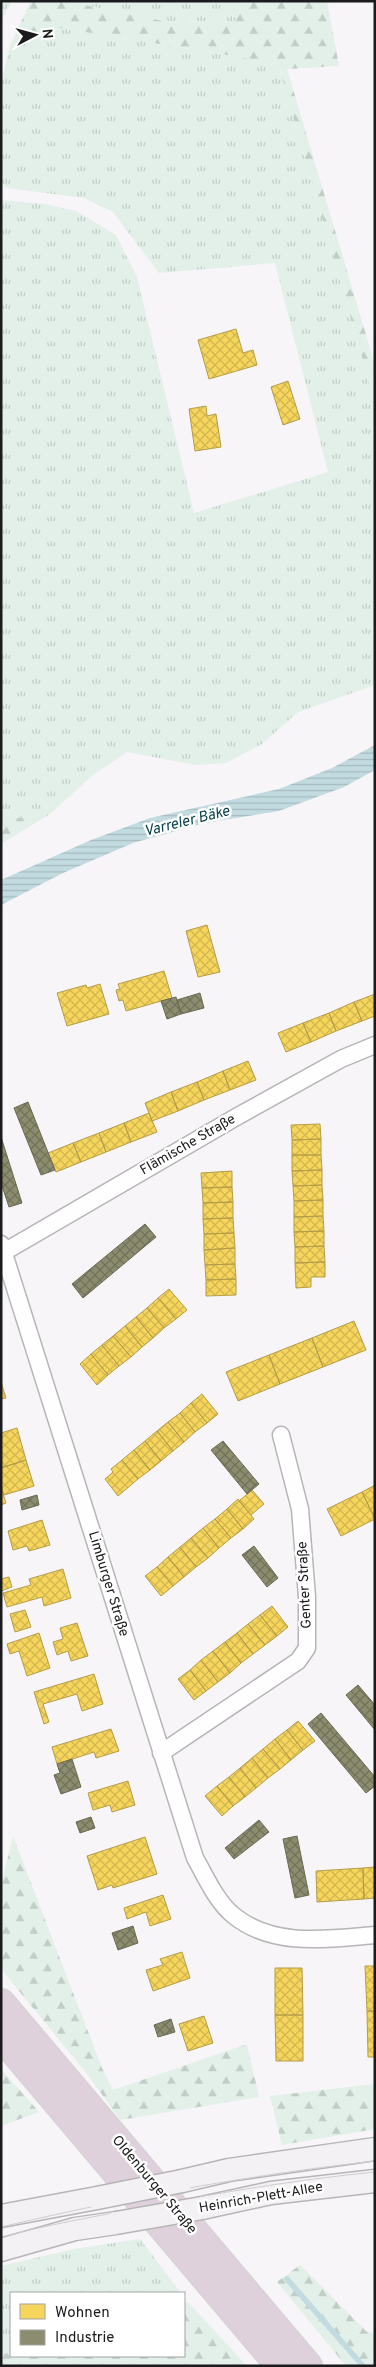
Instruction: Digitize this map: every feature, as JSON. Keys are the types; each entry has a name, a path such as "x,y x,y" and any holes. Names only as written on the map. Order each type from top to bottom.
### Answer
{"highway":[{"name":"Oldenburger Straße","path":"1,2003 308,2366"},
{"name":"Oldenburger Straße","path":"1,2036 280,2366"}],"main road":[{"path":"1,2216 182,2182 229,2170 375,2150"},
{"name":"Heinrich-Plett-Allee","path":"1,2250 75,2229 202,2208 271,2193 375,2181"}],"street":[{"name":"Flämische Straße","path":"3,1248 341,1059 375,1045"},
{"name":"Limburger Straße","path":"3,1248 195,1858 214,1893 233,1915 260,1931 290,1938 320,1939 375,1935"},
{"name":"Genter Straße","path":"161,1753 298,1661 307,1648 308,1597 300,1509 281,1435"}],"green space":[{"path":"1,1 12,1 1,21"},
{"path":"31,1 65,1 163,21 234,22 245,1 327,1 339,66 287,69 375,365 375,403 278,63 60,28 10,45"},
{"path":"65,1 245,1 234,22 163,21"},
{"path":"60,28 278,63 375,403 375,685 298,712 262,744 226,763 196,765 127,752 93,775 50,814 18,818 2,808 1,790 1,200 45,204 76,211 116,235 137,277 194,513 328,472 275,263 159,273 113,212 84,198 7,188 1,181 1,83 10,45"},
{"path":"1,790 2,808 18,818 50,814 1,844"},
{"path":"13,1836 102,2068 113,2090 247,2044 259,2097 120,2120 88,2075 1,1969 1,1886"},
{"path":"1,2069 39,2112 1,2126"},
{"path":"375,2084 375,2129 282,2145 270,2096"},
{"path":"140,2239 180,2292 10,2292 10,2352 1,2355 1,2266 74,2249"},
{"path":"300,2265 366,2331 375,2334 375,2366 346,2366 277,2282"},
{"path":"188,2302 247,2366 1,2366 1,2355 10,2352 10,2357 185,2357 185,2303"}],"water":[{"name":"Varreler Bäke","path":"375,745 375,770 344,787 279,811 205,823 133,843 63,873 1,905 1,880 91,840 150,818 279,789 332,768"}],"building: Wohnen":[{"path":"236,329 243,353 253,350 257,365 209,379 198,340"},
{"path":"288,381 300,419 283,425 271,387"},
{"path":"206,406 207,416 216,414 221,447 195,451 189,409"},
{"path":"207,925 220,972 198,977 186,931"},
{"path":"164,971 172,998 126,1011 123,1000 119,1001 116,990 120,989 118,984"},
{"path":"100,984 109,1014 67,1026 57,993 86,985 87,988"},
{"path":"375,994 375,1016 362,1021 354,1002"},
{"path":"354,1002 362,1021 336,1031 329,1013"},
{"path":"329,1013 336,1031 311,1042 303,1023"},
{"path":"303,1023 311,1042 286,1052 278,1033"},
{"path":"248,1061 256,1080 230,1090 223,1071"},
{"path":"223,1071 230,1090 204,1100 197,1082"},
{"path":"197,1082 204,1100 178,1111 171,1092"},
{"path":"171,1092 178,1111 152,1121 145,1103"},
{"path":"149,1113 157,1132 131,1142 124,1123"},
{"path":"124,1123 131,1142 106,1152 99,1133"},
{"path":"320,1124 321,1139 292,1140 291,1125"},
{"path":"99,1133 106,1152 81,1162 73,1143"},
{"path":"321,1139 321,1155 292,1155 292,1140"},
{"path":"73,1143 81,1162 56,1172 48,1153"},
{"path":"292,1155 321,1155 322,1170 292,1171"},
{"path":"322,1170 322,1185 293,1186 292,1171"},
{"path":"232,1171 232,1187 202,1188 201,1173"},
{"path":"322,1185 323,1200 294,1201 293,1186"},
{"path":"232,1187 233,1202 203,1203 202,1188"},
{"path":"323,1200 323,1216 294,1217 294,1201"},
{"path":"233,1202 233,1218 203,1219 203,1203"},
{"path":"323,1216 324,1231 294,1232 294,1217"},
{"path":"233,1218 234,1233 204,1234 203,1219"},
{"path":"324,1231 324,1246 295,1247 294,1232"},
{"path":"234,1233 235,1248 204,1250 204,1234"},
{"path":"324,1246 325,1262 295,1263 295,1247"},
{"path":"235,1248 235,1264 205,1265 204,1250"},
{"path":"325,1262 325,1277 311,1277 311,1287 296,1288 295,1263"},
{"path":"235,1264 236,1279 206,1280 205,1265"},
{"path":"236,1279 236,1295 206,1296 206,1280"},
{"path":"169,1289 187,1310 176,1319 158,1298"},
{"path":"158,1298 176,1319 164,1328 147,1308"},
{"path":"147,1308 164,1328 153,1338 136,1317"},
{"path":"136,1317 153,1338 142,1347 125,1326"},
{"path":"354,1321 366,1350 323,1367 312,1338"},
{"path":"125,1326 142,1347 131,1357 113,1336"},
{"path":"113,1336 131,1357 119,1366 102,1345"},
{"path":"312,1338 323,1367 280,1384 269,1355"},
{"path":"102,1345 119,1366 108,1375 91,1354"},
{"path":"91,1354 108,1375 97,1385 80,1364"},
{"path":"269,1355 280,1384 238,1401 226,1372"},
{"path":"1,1382 6,1398 1,1399"},
{"path":"202,1394 218,1414 207,1423 191,1403"},
{"path":"191,1403 207,1423 195,1432 180,1413"},
{"path":"180,1413 195,1432 184,1442 168,1422"},
{"path":"168,1422 184,1442 173,1451 157,1431"},
{"path":"17,1428 26,1460 1,1468 1,1433"},
{"path":"157,1431 173,1451 161,1461 145,1441"},
{"path":"145,1441 161,1461 150,1470 134,1450"},
{"path":"134,1450 150,1470 138,1479 122,1460"},
{"path":"26,1460 34,1486 4,1495 1,1487 1,1468"},
{"path":"122,1460 138,1479 118,1496 105,1479 113,1472 111,1469"},
{"path":"375,1485 375,1519 362,1492"},
{"path":"1,1488 6,1503 1,1505"},
{"path":"252,1490 264,1504 251,1515 239,1501"},
{"path":"362,1492 375,1519 341,1536 327,1509"},
{"path":"238,1499 254,1519 243,1529 227,1509"},
{"path":"227,1509 243,1529 231,1538 215,1519"},
{"path":"215,1519 231,1538 219,1548 203,1528"},
{"path":"42,1520 50,1545 29,1551 27,1546 13,1550 8,1531"},
{"path":"203,1528 219,1548 208,1558 191,1538"},
{"path":"191,1538 208,1558 196,1567 180,1547"},
{"path":"180,1547 196,1567 184,1577 168,1557"},
{"path":"168,1557 184,1577 173,1586 157,1567"},
{"path":"157,1567 173,1586 161,1596 145,1576"},
{"path":"63,1569 71,1598 44,1606 42,1597 7,1607 3,1593 31,1585 29,1579"},
{"path":"9,1577 12,1587 1,1591 1,1579"},
{"path":"272,1606 288,1627 277,1636 260,1615"},
{"path":"25,1610 31,1627 15,1632 10,1614"},
{"path":"260,1615 277,1636 265,1645 248,1624"},
{"path":"77,1623 88,1656 71,1661 68,1651 57,1655 53,1642 63,1639 60,1628"},
{"path":"248,1624 265,1645 253,1654 237,1633"},
{"path":"39,1633 50,1668 27,1676 19,1651 10,1654 7,1644"},
{"path":"237,1633 253,1654 241,1663 225,1642"},
{"path":"225,1642 241,1663 230,1673 213,1651"},
{"path":"213,1651 230,1673 218,1682 201,1660"},
{"path":"201,1660 218,1682 206,1691 190,1670"},
{"path":"190,1670 206,1691 194,1700 178,1679"},
{"path":"94,1674 103,1704 82,1711 77,1694 43,1704 49,1722 44,1724 34,1692"},
{"path":"298,1721 315,1741 303,1750 287,1730"},
{"path":"111,1729 119,1751 96,1758 94,1752 57,1764 52,1747"},
{"path":"287,1730 303,1750 291,1760 275,1739"},
{"path":"275,1739 291,1760 280,1769 263,1749"},
{"path":"263,1749 280,1769 268,1778 252,1758"},
{"path":"252,1758 268,1778 256,1788 240,1768"},
{"path":"240,1768 256,1788 245,1797 229,1777"},
{"path":"229,1777 245,1797 233,1806 217,1786"},
{"path":"128,1781 135,1805 112,1812 110,1805 93,1810 88,1793"},
{"path":"217,1786 233,1806 222,1816 205,1796"},
{"path":"145,1837 157,1874 113,1888 112,1885 98,1890 87,1856"},
{"path":"375,1867 375,1898 364,1899 363,1868"},
{"path":"363,1868 364,1899 317,1902 316,1871"},
{"path":"163,1895 171,1919 150,1926 146,1912 127,1919 124,1908"},
{"path":"182,1952 190,1978 153,1991 146,1970 163,1965 160,1959"},
{"path":"365,1966 375,1966 375,2011 367,2011"},
{"path":"275,1968 302,1968 303,2015 275,2015"},
{"path":"367,2011 375,2011 375,2057 368,2057"},
{"path":"275,2015 303,2015 303,2061 276,2061"},
{"path":"204,2016 213,2043 188,2051 179,2024"}],"building: Industrie":[{"path":"200,993 204,1008 181,1014 177,1000"},
{"path":"176,997 181,1014 167,1019 161,1001"},
{"path":"28,1102 55,1170 41,1175 14,1108"},
{"path":"1,1137 22,1203 9,1207 1,1183"},
{"path":"145,1224 156,1237 83,1298 72,1284"},
{"path":"223,1441 259,1484 247,1494 211,1450"},
{"path":"37,1495 39,1505 22,1510 20,1500"},
{"path":"254,1546 278,1578 267,1587 242,1555"},
{"path":"358,1685 375,1705 375,1730 346,1695"},
{"path":"321,1713 375,1777 375,1786 366,1793 308,1724"},
{"path":"72,1759 81,1787 61,1794 54,1775 60,1773 57,1764"},
{"path":"91,1817 95,1828 80,1833 76,1822"},
{"path":"259,1820 269,1832 234,1859 225,1848"},
{"path":"297,1836 309,1895 295,1898 283,1839"},
{"path":"133,1926 138,1943 118,1950 112,1933"},
{"path":"171,2019 175,2032 158,2037 154,2025"}],"waterway":[{"path":"287,2279 363,2366"}],"tram line":[{"path":"1,2227 187,2188 375,2161"},
{"path":"1,2237 70,2221 198,2197 286,2183 375,2172"}]}
